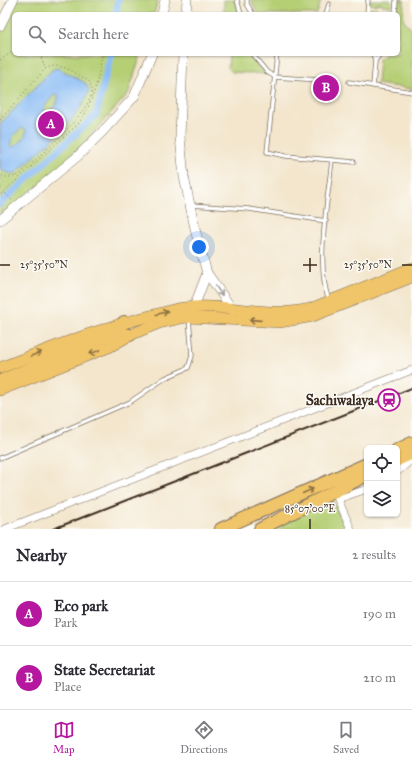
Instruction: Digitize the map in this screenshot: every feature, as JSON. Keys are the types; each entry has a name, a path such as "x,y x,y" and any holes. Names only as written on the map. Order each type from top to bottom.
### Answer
{"highway":[{"path":"0,381 111,335 124,322"},
{"path":"111,335 130,335"},
{"path":"406,458 412,443"},
{"path":"221,529 364,465"},
{"path":"242,528 261,529 336,495 364,476"},
{"path":"242,528 255,515"}],"main road":[{"path":"0,390 109,347 130,335 159,323 191,312 232,309 276,314 295,312 330,301 412,268"},
{"path":"0,368 124,322 184,308 191,312 280,322 297,320 313,316 412,277"}],"street":[{"path":"0,26 13,0"},
{"path":"162,12 165,0"},
{"path":"186,12 187,0"},
{"path":"0,220 78,156 104,130 134,97 151,56"},
{"path":"183,56 180,137 181,164 196,233 207,273 232,309"},
{"path":"191,312 207,273"},
{"path":"5,529 412,370"},
{"path":"400,467 406,458"},
{"path":"351,529 336,495 364,490"}],"lane":[{"path":"237,0 240,12"},
{"path":"247,0 247,4 252,12"},
{"path":"367,12 368,0"},
{"path":"395,12 396,0"},
{"path":"327,12 329,4"},
{"path":"254,56 267,72 276,77 335,81"},
{"path":"277,56 276,77 267,152 286,156 354,162"},
{"path":"374,56 375,62"},
{"path":"373,86 377,56"},
{"path":"349,82 412,92"},
{"path":"330,301 325,291 322,270 332,160"},
{"path":"191,205 248,209 326,221"},
{"path":"0,458 130,402 165,378 188,368 192,356 191,312"}],"path":[{"path":"0,60 12,52"},
{"path":"41,56 45,69"},
{"path":"0,195 79,123 89,109 98,85 102,56"},
{"path":"0,120 45,69 52,64 59,65 90,81 92,91 88,102 76,119 19,175 11,177 2,176 0,174"},
{"path":"0,188 12,200"}],"green space":[{"path":"17,0 158,0 155,12 12,12 12,56 140,56 128,94 74,154 0,223 0,23"},
{"path":"224,0 234,0 240,12 224,12"},
{"path":"251,0 321,0 318,12 257,12"},
{"path":"369,0 391,0 391,6 380,3 375,5 369,4"},
{"path":"398,0 404,0 403,19 412,30 412,89 377,84 379,59 384,56 400,56 400,12 398,12"},
{"path":"376,8 379,11 390,9 390,12 368,12 369,9"},
{"path":"229,56 251,56 258,67 268,74 232,72 228,68"},
{"path":"331,497 346,529 270,529"}],"water":[{"path":"58,68 85,83 89,90 84,101 77,112 58,134 16,173 5,172 0,168 0,124 53,69","holes":["54,95 58,95 58,100 55,105 47,113 43,111","22,128 26,130 24,138 12,147 10,145 13,136"]}],"waterway":[{"path":"116,12 118,0"},
{"path":"0,204 96,115 111,56"}],"railway":[{"path":"53,529 412,388"}],"place":[{"name":"State Secretariat","path":"326,88"},
{"name":"Eco park","path":"51,124"},
{"name":"Sachiwalaya","path":"389,400"}]}
